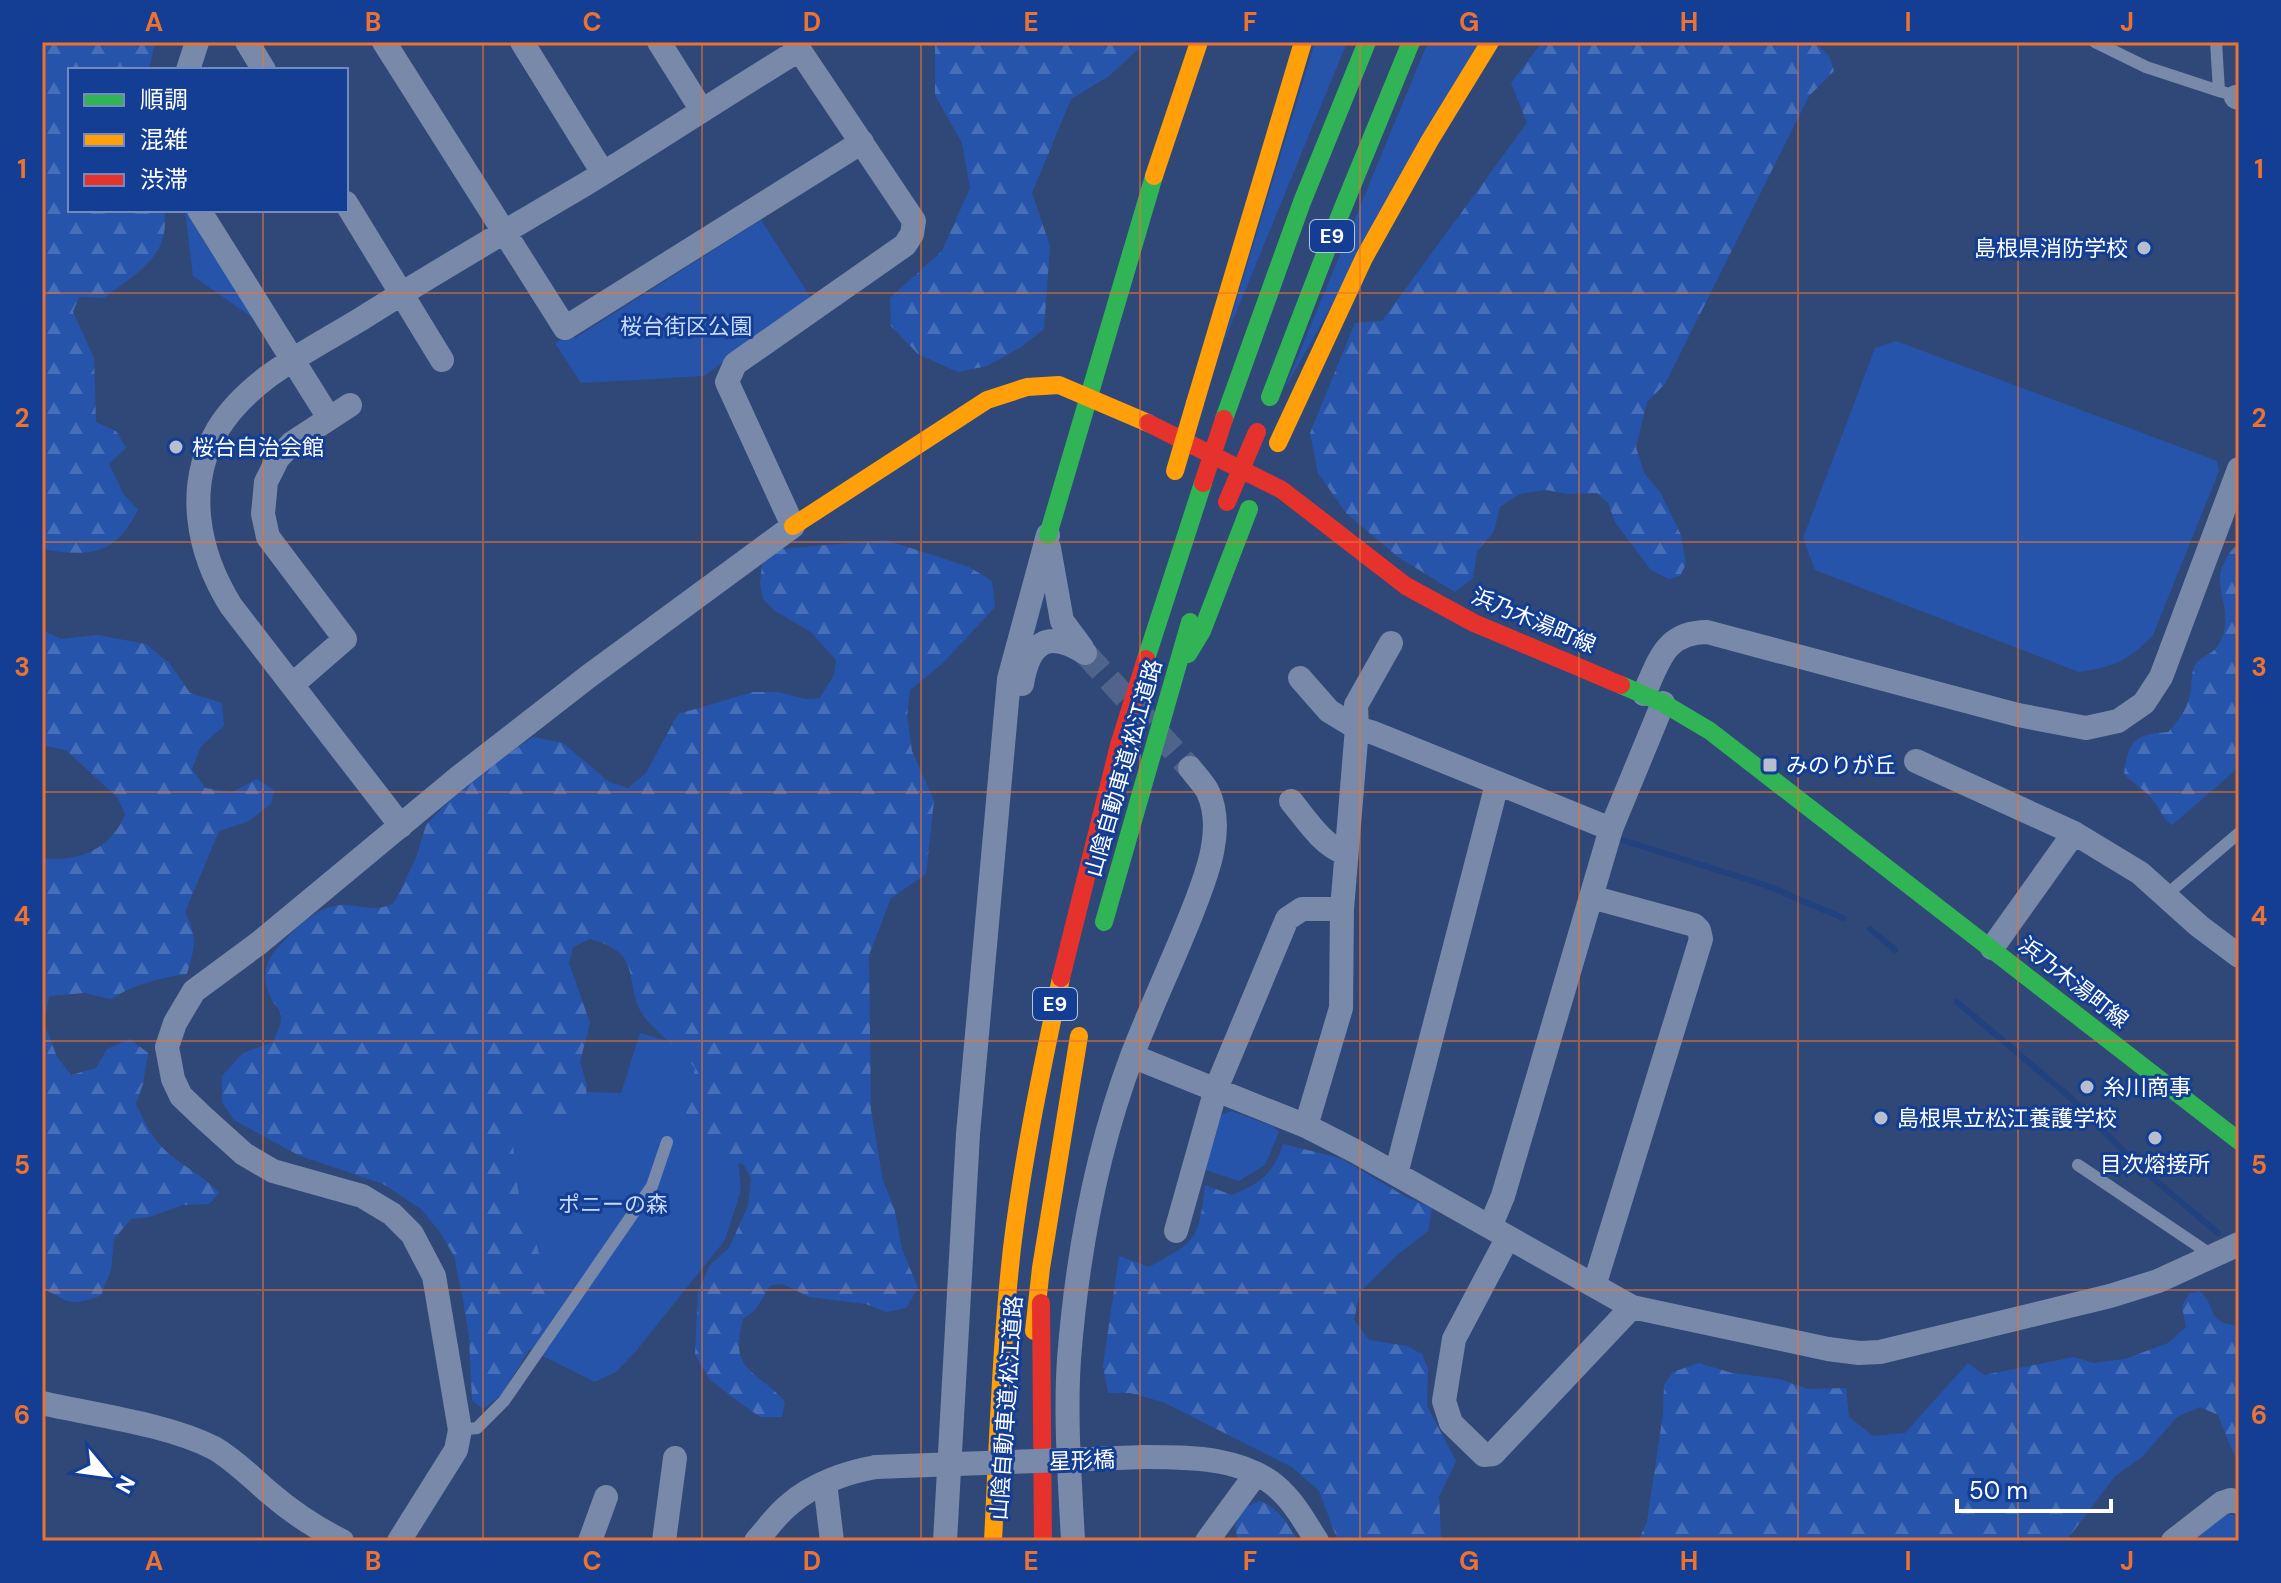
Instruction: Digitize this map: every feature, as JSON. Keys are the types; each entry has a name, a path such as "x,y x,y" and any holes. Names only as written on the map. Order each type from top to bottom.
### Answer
{"main road":[{"path":"1048,535 1144,206 1199,42"},
{"path":"1173,478 1303,42"},
{"name":"山陰自動車道;松江道路","path":"993,1541 1002,1354 1012,1248 1029,1130 1070,937 1119,745 1224,419 1302,202 1367,42"},
{"name":"E9","path":"1225,509 1411,42"},
{"path":"1173,678 1202,631 1249,509 1364,258 1430,140 1490,42"},
{"name":"浜乃木湯町線","path":"793,526 987,400 1045,384 1059,385 1087,396 1170,432 1282,490 1406,586 1460,615 1653,698 1710,731 2239,1141"},
{"name":"山陰自動車道;松江道路","path":"1099,941 1209,561"},
{"path":"1029,1130 1048,973 1078,834"},
{"name":"山陰自動車道;松江道路","path":"1023,1478 1027,1385 1041,1268 1072,1068 1084,1011"},
{"path":"1041,1268 1043,1541"},
{"path":"982,1419 1002,1354"},
{"path":"976,1479 977,1448"}],"street":[{"path":"189,68 197,42"},
{"path":"247,42 263,68"},
{"path":"384,42 565,328 862,142"},
{"path":"522,42 603,173"},
{"path":"659,42 701,109"},
{"path":"399,1541 456,1450 460,1430 434,1276 412,1234 392,1214 362,1196 273,1171 244,1154 181,1096 173,1079 167,1047 175,1023 194,991 259,943 589,676 793,526 727,382 735,364 905,245 912,234 914,221 797,46 603,173 295,360 241,401 218,429 205,461 199,514 206,558 220,589 401,826"},
{"path":"348,206 442,360"},
{"path":"200,212 329,418"},
{"path":"292,685 345,639 268,537 263,514 266,482 278,458 292,443 350,405"},
{"path":"1632,1307 1493,1454 1484,1455 1451,1423 1444,1401 1454,1339 1499,1232 1503,1196 1611,829 1653,698 1661,656 1668,646 1686,634 1707,632 2018,715 2086,728 2118,721 2144,703 2161,677 2224,521 2239,469"},
{"path":"1000,780 1015,726 1024,672 1036,648 1054,639 1067,641 1085,653 1062,621 1048,535"},
{"path":"945,1541 968,1134 1009,679 1048,535"},
{"path":"1306,1126 1341,1008 1342,909 1357,728 1356,705 1391,643"},
{"path":"1300,678 1329,711 1357,728 1611,829"},
{"path":"1916,761 2074,833 2140,873 2199,926 2239,956"},
{"path":"1073,1541 1068,1434 1069,1360 1079,1269 1100,1162 1132,1056 1205,879 1216,829 1208,793 1190,768"},
{"path":"1396,1174 1497,784"},
{"path":"1291,801 1323,838 1345,853"},
{"path":"1992,948 2074,833"},
{"path":"1591,897 1694,925 1701,939 1595,1283"},
{"path":"1176,1231 1216,1089 1287,919 1302,909 1342,909"},
{"path":"1132,1056 1306,1126 1595,1283 1632,1307 1828,1349 1880,1352 2110,1296 2158,1281 2239,1244"},
{"path":"42,1403 188,1437 215,1449 293,1512 342,1541"},
{"name":"星形橋","path":"756,1541 790,1503 852,1471 876,1467 1197,1457 1230,1464 1256,1474 1285,1493 1317,1541"},
{"path":"664,1541 675,1458"},
{"path":"1207,1541 1256,1474"},
{"path":"825,1483 832,1541"},
{"path":"590,1541 606,1497"},
{"path":"2173,1541 2222,1503 2231,1500 2239,1502"}],"lane":[{"path":"2095,42 2146,67 2232,95"},
{"path":"2216,42 2232,95"},
{"path":"2165,896 2239,833"},
{"path":"460,1430 477,1428 504,1401 652,1186 667,1142"},
{"path":"2078,1165 2213,1256"}],"green space":[{"path":"42,42 155,42 149,68 68,68 68,212 164,212 162,240 149,262 104,298 79,297 73,312 94,358 96,422 116,431 126,448 109,464 124,495 138,509 120,536 99,550 74,553 42,549"},
{"path":"935,42 1146,42 1109,76 1071,99 1032,193 1050,246 1044,329 1021,347 987,366 958,372 918,354 891,326 890,298 942,251 970,188 962,143 935,95"},
{"path":"1315,42 1347,42 1222,347"},
{"path":"1428,42 1481,42 1285,388"},
{"path":"1547,42 1814,42 1829,56 1834,71 1809,96 1665,384 1647,402 1636,447 1644,473 1660,492 1681,535 1686,564 1680,576 1669,579 1651,570 1615,522 1608,503 1597,493 1568,494 1546,490 1519,494 1500,507 1494,531 1477,552 1473,578 1455,592 1398,557 1346,513 1318,473 1310,433 1355,323 1382,321 1527,123 1511,83 1540,45"},
{"path":"185,212 193,212 253,318 193,276"},
{"name":"桜台街区公園","path":"761,220 811,298 704,376 581,383 555,343 570,334 575,338"},
{"path":"1896,341 2217,461 2219,471 2153,635 2136,651 2111,665 2079,672 1815,570 1803,538 1875,348"},
{"path":"886,540 969,567 992,581 995,607 943,663 910,690 907,716 912,751 934,801 926,874 891,898 869,955 871,1110 883,1181 894,1207 902,1249 918,1288 906,1308 886,1312 866,1304 809,1297 783,1284 771,1285 755,1310 743,1319 739,1350 748,1368 785,1402 782,1417 760,1417 709,1379 695,1354 698,1292 710,1265 729,1248 748,1206 751,1179 744,1165 714,1156 691,1138 686,1118 695,1068 646,1019 620,953 590,939 573,947 569,963 590,1023 580,1062 587,1086 584,1110 559,1123 517,1117 512,1122 515,1174 522,1208 536,1242 548,1288 543,1327 502,1394 483,1409 472,1400 469,1336 454,1256 421,1209 383,1184 298,1155 234,1120 222,1102 222,1076 243,1053 273,1042 279,1027 280,1012 266,982 268,963 297,927 325,909 346,905 376,908 394,903 416,858 426,825 455,795 533,737 563,743 609,782 628,788 646,773 678,714 753,692 820,698 834,675 836,660 811,632 775,611 763,599 760,583 762,564 781,549"},
{"path":"2239,542 2239,767 2172,825 2148,795 2124,774 2128,754 2141,737 2168,732 2176,723 2188,701 2195,665 2220,642 2225,622 2220,579 2222,568"},
{"path":"42,630 61,639 97,635 146,644 170,664 190,693 222,703 224,726 201,746 192,769 205,788 232,792 257,779 274,790 271,804 247,822 219,831 185,912 194,942 187,974 148,982 111,999 84,993 49,996 44,1023 57,1057 71,1075 96,1068 107,1049 130,1039 148,1053 136,1104 142,1117 163,1148 219,1193 209,1204 183,1205 149,1217 131,1219 114,1239 111,1270 101,1295 75,1302 42,1290 42,858 68,858 92,851 111,836 125,814 117,797 66,750 42,745"},
{"name":"ポニーの森","path":"640,1033 710,1053 735,1127 741,1190 725,1240 636,1351 616,1372 595,1382 527,1348 494,1089 621,1093"},
{"path":"1231,1111 1272,1126 1279,1132 1265,1165 1239,1181 1203,1169 1221,1115"},
{"path":"1283,1144 1340,1158 1406,1197 1432,1208 1428,1231 1397,1255 1360,1292 1354,1320 1369,1340 1407,1346 1422,1354 1428,1369 1427,1406 1456,1461 1439,1497 1441,1537 1445,1541 1338,1541 1319,1491 1292,1467 1163,1402 1130,1393 1108,1393 1103,1366 1119,1256 1149,1267 1177,1251 1193,1237 1197,1228 1205,1185 1232,1195 1250,1186 1270,1171"},
{"path":"2199,1291 2220,1321 2239,1326 2239,1457 2234,1455 2218,1415 2200,1407 2177,1417 2142,1457 2115,1476 2066,1541 1638,1541 1647,1522 1663,1414 1664,1385 1673,1372 1699,1363 1732,1373 1779,1379 1808,1389 1846,1388 1849,1417 1873,1436 1905,1433 1968,1363 1984,1375 2074,1357 2093,1363 2125,1359 2168,1343 2186,1327 2182,1306 2189,1294"},
{"path":"1260,1501 1278,1512 1298,1541 1238,1541 1235,1526 1244,1508"},
{"path":"2228,1514 2239,1516 2239,1541 2188,1541"}],"waterway":[{"path":"1619,839 1765,885 1843,918"},
{"path":"1870,929 1895,950"},
{"path":"1957,1002 2071,1098 2136,1164 2218,1233"}],"tunnel":[{"path":"1085,653 1190,768"}],"traffic: fast":[{"path":"1224,419 1302,202 1367,42"},
{"path":"1270,397 1411,42"},
{"path":"1048,535 1154,176"},
{"path":"1146,659 1203,483"},
{"path":"1188,654 1202,631 1249,509"},
{"path":"1104,922 1190,622"},
{"path":"1621,685 1663,703 1710,731 2239,1141"}],"traffic: slow":[{"path":"1154,176 1199,42"},
{"path":"1195,403 1303,42"},
{"path":"1278,443 1364,258 1430,140 1490,42"},
{"path":"793,526 987,400 1027,387 1059,385 1148,423"},
{"path":"1175,471 1195,403"},
{"path":"993,1541 1002,1358 1016,1214 1061,978"},
{"path":"1034,1331 1041,1268 1079,1036"}],"traffic: jam":[{"path":"1203,483 1224,419"},
{"path":"1148,423 1282,490 1406,586 1474,623 1621,685"},
{"path":"1227,502 1257,432"},
{"path":"1061,978 1119,745 1146,659"},
{"path":"1041,1303 1043,1541"}],"place":[{"name":"島根県消防学校","path":"2144,248"},
{"name":"桜台自治会館","path":"176,447"},
{"name":"みのりが丘","path":"1770,765"},
{"name":"糸川商事","path":"2087,1087"},
{"name":"島根県立松江養護学校","path":"1881,1118"},
{"name":"目次熔接所","path":"2155,1138"}]}
